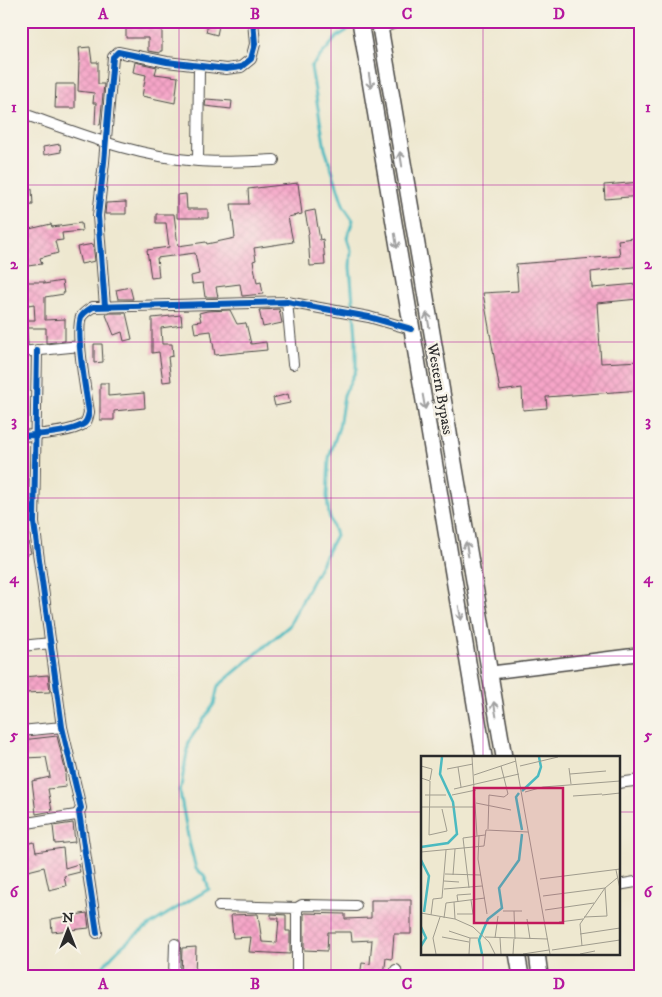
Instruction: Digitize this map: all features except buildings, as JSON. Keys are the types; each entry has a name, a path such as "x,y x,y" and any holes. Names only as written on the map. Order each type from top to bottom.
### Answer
{"main road":[{"name":"Western Bypass","path":"379,25 488,673 504,756"},
{"name":"Western Bypass","path":"361,27 484,756"},
{"path":"517,954 521,976"},
{"path":"537,954 540,976"}],"street":[{"path":"105,306 98,216 112,57 118,52 167,62 199,66 226,69 241,67 251,59 255,44 254,21"},
{"path":"379,25 400,21"},
{"path":"198,161 199,66"},
{"path":"21,113 105,143 152,155 198,161 274,160"},
{"path":"287,302 293,364"},
{"path":"21,436 74,428 83,425 87,420 89,412 80,346 81,318 86,311 93,307 287,302 369,317 411,329"},
{"path":"21,324 22,352 80,346"},
{"path":"37,350 34,523 62,728 81,808 79,812 97,933"},
{"path":"21,646 51,643"},
{"path":"488,673 641,654"},
{"path":"21,731 62,728"},
{"path":"620,783 641,780"},
{"path":"21,824 79,812"},
{"path":"620,885 641,882"},
{"path":"219,906 296,908 302,905 356,906"},
{"path":"296,908 297,976"},
{"path":"174,976 175,944"}],"waterway":[{"path":"98,976 106,963 131,939 164,916 209,889 204,875 196,869 180,792 189,741 214,704 218,686 289,626 336,535 329,515 327,496 329,458 339,427 344,395 356,370 356,336 350,267 351,250 347,238 353,220 344,207 325,149 311,67 337,37 355,25"}],"cycle path":[{"path":"105,306 98,216 113,57 118,52 167,62 226,69 241,67 251,59 255,44 253,21"},
{"path":"21,436 70,430 84,424 88,418 89,412 79,325 82,315 93,307 287,302 369,317 411,329"},
{"path":"37,350 34,523 62,727 81,808 79,812 97,933"}]}
